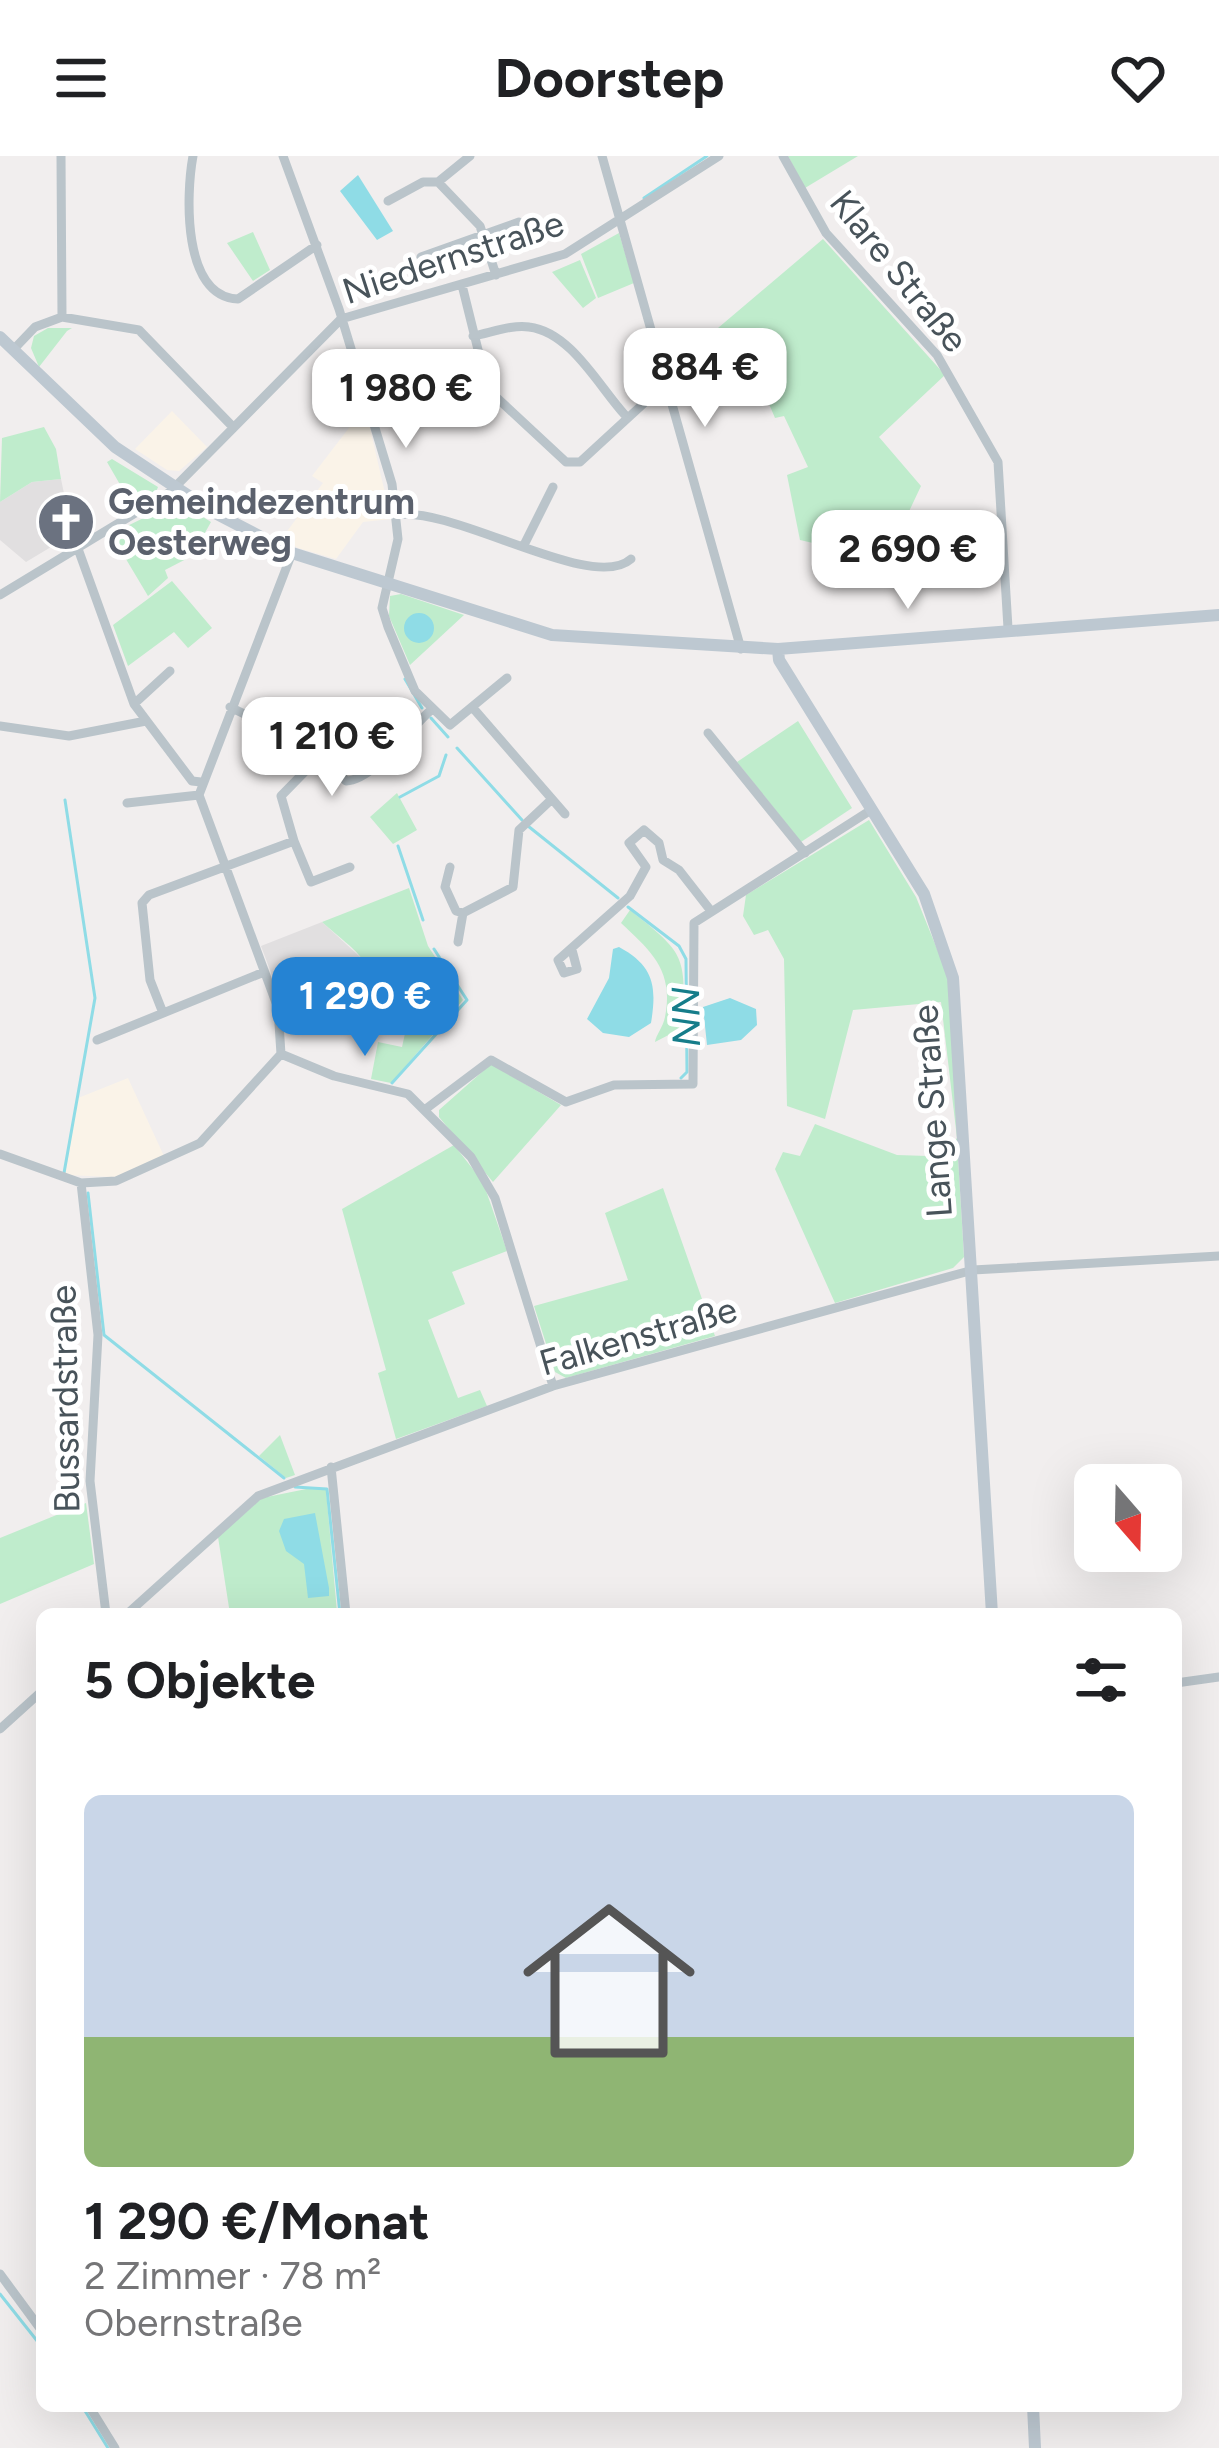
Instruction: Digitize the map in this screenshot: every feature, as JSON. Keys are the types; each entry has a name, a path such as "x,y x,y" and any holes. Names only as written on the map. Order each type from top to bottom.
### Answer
{"main road":[{"path":"0,337 115,447 292,553 552,635 778,650 1008,628 1219,615"},
{"name":"Lange Straße","path":"778,650 779,660 924,894 953,978 992,1608"},
{"path":"1033,2412 1035,2448"}],"street":[{"path":"61,156 62,316"},
{"path":"193,156 196,260 212,289 225,298 238,299 317,245"},
{"path":"283,156 317,245 386,460 397,553 382,608 415,691 450,725 507,677"},
{"path":"388,201 423,182 438,182 470,156"},
{"path":"602,156 741,649"},
{"name":"Niedernstraße","path":"0,596 175,487 341,319 566,254 718,156"},
{"name":"Klare Straße","path":"782,156 826,233 937,355 998,462 1008,628"},
{"path":"438,182 485,236 496,275"},
{"path":"421,257 519,222"},
{"path":"462,285 484,378 496,397 566,462 580,462 625,415 667,382"},
{"path":"14,349 35,327 62,316 139,330 233,427"},
{"path":"473,336 526,326 544,332 571,351 625,415"},
{"path":"524,545 553,487"},
{"path":"396,514 430,513 592,568 623,566 631,560"},
{"path":"77,546 134,704 191,781 201,782"},
{"path":"0,1154 81,1183 116,1181 200,1142 281,1054 278,1008 199,795 292,553"},
{"path":"134,704 170,671"},
{"path":"230,707 266,724 307,725 325,744 323,753 281,796 311,883 350,867"},
{"path":"473,708 566,814"},
{"path":"323,753 346,781 356,781 431,710"},
{"path":"0,726 69,736 146,721"},
{"path":"708,733 805,853"},
{"path":"127,802 199,795"},
{"path":"463,914 513,887 519,830 552,799"},
{"path":"427,1108 491,1060 566,1102 614,1085 693,1084 694,922 871,810"},
{"path":"646,866 629,843 644,830 659,843 663,860 680,870 711,911"},
{"path":"163,1012 150,980 142,903 156,890 294,842"},
{"path":"572,950 596,922 630,896 646,866 663,860"},
{"path":"450,866 445,887 463,914 458,942"},
{"path":"97,1040 264,972"},
{"path":"281,1054 334,1076 395,1088 427,1108 486,1178 553,1386"},
{"name":"Bussardstraße","path":"81,1183 98,1335 90,1481 105,1608"},
{"name":"Falkenstraße","path":"135,1608 258,1496 553,1386 973,1270 1219,1256"},
{"path":"331,1467 345,1608"},
{"path":"1182,1681 1219,1677"},
{"path":"0,1729 36,1696"},
{"path":"0,2274 36,2324"},
{"path":"93,2412 115,2448"}],"shaded area":[{"path":"365,407 391,519 363,522 336,559 298,548 282,538 323,483 312,476"},
{"path":"172,411 207,447 179,471 167,470 135,449"},
{"path":"61,479 66,503 48,519 61,541 26,562 0,540 0,502 32,482"},
{"path":"322,922 370,966 374,979 366,1011 279,994 261,946"},
{"path":"128,1078 164,1156 115,1177 65,1175 78,1098"}],"green space":[{"path":"788,156 858,156 805,188"},
{"path":"253,232 270,270 253,281 227,243"},
{"path":"619,233 634,283 598,298 581,254"},
{"path":"823,239 945,375 879,437 921,486 886,560 800,540 787,475 808,467 784,416 775,418 752,364 707,377 710,392 685,402 672,367"},
{"path":"580,260 596,298 583,308 552,272"},
{"path":"48,328 72,328 39,367 31,348 34,336"},
{"path":"44,427 56,449 61,479 32,482 0,502 2,438"},
{"path":"112,459 158,487 154,497 133,507 107,462"},
{"path":"178,501 211,522 192,556 165,570 168,578 148,596 111,534"},
{"path":"172,581 212,628 188,648 174,632 128,666 113,625"},
{"path":"401,594 464,615 410,665 389,616 390,596"},
{"path":"798,721 852,808 801,842 737,762"},
{"path":"397,793 417,830 393,844 370,817"},
{"path":"869,820 916,897 948,976 958,1143 952,1144 957,1138 941,1002 853,1010 825,1119 787,1106 784,959 768,930 754,935 743,916 746,895"},
{"path":"409,888 428,946 463,1000 391,1083 371,1079 378,1042 402,1047 406,1029 283,1005 279,994 366,1011 367,969 355,951 322,922"},
{"path":"630,910 673,948 682,970 684,1027 655,1042 665,1017 666,987 651,953 621,923"},
{"path":"491,1064 561,1105 493,1182 439,1117 439,1110"},
{"path":"815,1124 897,1155 958,1157 964,1257 953,1268 835,1303 775,1169 783,1152 800,1156"},
{"path":"454,1145 483,1182 507,1251 452,1272 465,1304 428,1320 458,1398 480,1390 487,1406 396,1439 378,1373 386,1370 342,1209"},
{"path":"663,1188 715,1336 566,1378 555,1372 534,1306 628,1280 605,1213"},
{"path":"280,1435 295,1475 286,1478 259,1456"},
{"path":"316,1487 326,1490 337,1608 229,1608 218,1537 262,1498"},
{"path":"86,1503 94,1564 0,1604 0,1538"}],"water":[{"path":"358,175 393,231 377,240 340,191"},
{"path":"419,613 434,628 419,643 404,628"},
{"path":"619,947 640,962 653,988 651,1023 629,1037 603,1033 587,1019 609,978 613,949"},
{"path":"730,998 756,1009 757,1025 741,1040 707,1045 703,1007"},
{"path":"315,1513 329,1596 308,1598 304,1564 286,1551 279,1531 284,1519"}],"waterway":[{"path":"644,198 707,156"},
{"name":"NN","path":"405,679 422,708"},
{"name":"NN","path":"431,718 448,737"},
{"name":"NN","path":"457,748 522,820"},
{"path":"400,797 439,776 446,755"},
{"path":"64,1173 95,998 65,800"},
{"name":"NN","path":"528,826 618,898"},
{"path":"398,846 423,920"},
{"name":"NN","path":"628,907 679,946 686,959 687,1072 681,1078"},
{"path":"392,1083 467,1000 434,949"},
{"path":"88,1193 104,1335 284,1478"},
{"path":"295,1487 327,1489 339,1608"},
{"path":"0,2294 36,2339"},
{"path":"86,2412 108,2448"}],"place":[{"name":"Gemeindezentrum Oesterweg","path":"66,522"}]}
